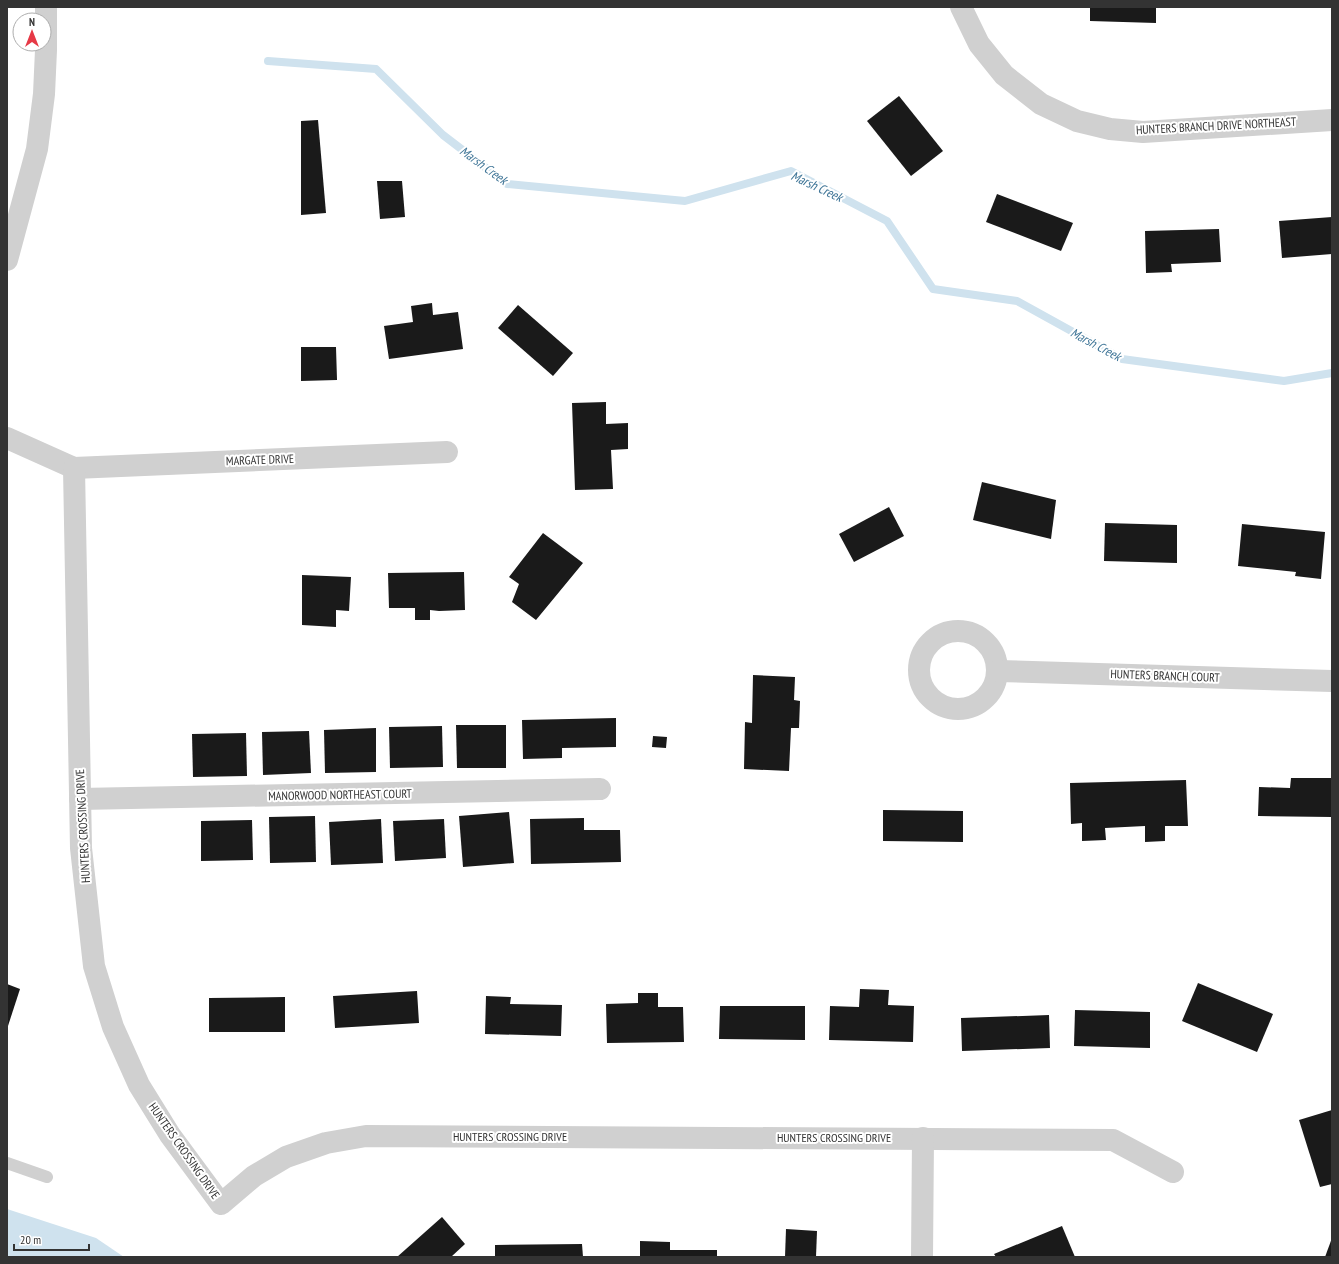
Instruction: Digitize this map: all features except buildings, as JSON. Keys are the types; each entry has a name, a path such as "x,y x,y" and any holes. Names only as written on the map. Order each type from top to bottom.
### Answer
{"street":[{"path":"7,260 37,149 44,94 46,7"},
{"name":"HUNTERS BRANCH DRIVE NORTHEAST","path":"961,7 980,44 1004,75 1041,104 1077,121 1110,129 1143,132 1332,120"},
{"path":"7,438 74,468"},
{"name":"MARGATE DRIVE","path":"74,468 447,452"},
{"name":"HUNTERS CROSSING DRIVE","path":"74,468 80,799 82,848 94,966 113,1027 140,1085 166,1129 222,1204 254,1176 286,1157 326,1143 366,1136 1113,1140 1173,1172"},
{"name":"HUNTERS BRANCH COURT","path":"998,671 1332,681"},
{"name":"MANORWOOD NORTHEAST COURT","path":"80,799 600,789"},
{"path":"922,1257 923,1138"}],"lane":[{"path":"7,1163 47,1177"}],"water":[{"path":"7,1209 96,1238 124,1257 7,1257"}],"waterway":[{"name":"Marsh Creek","path":"268,61 376,69 443,135 507,184 685,201 791,171 887,221 933,289 1017,301 1122,359 1284,381 1332,373"}]}
